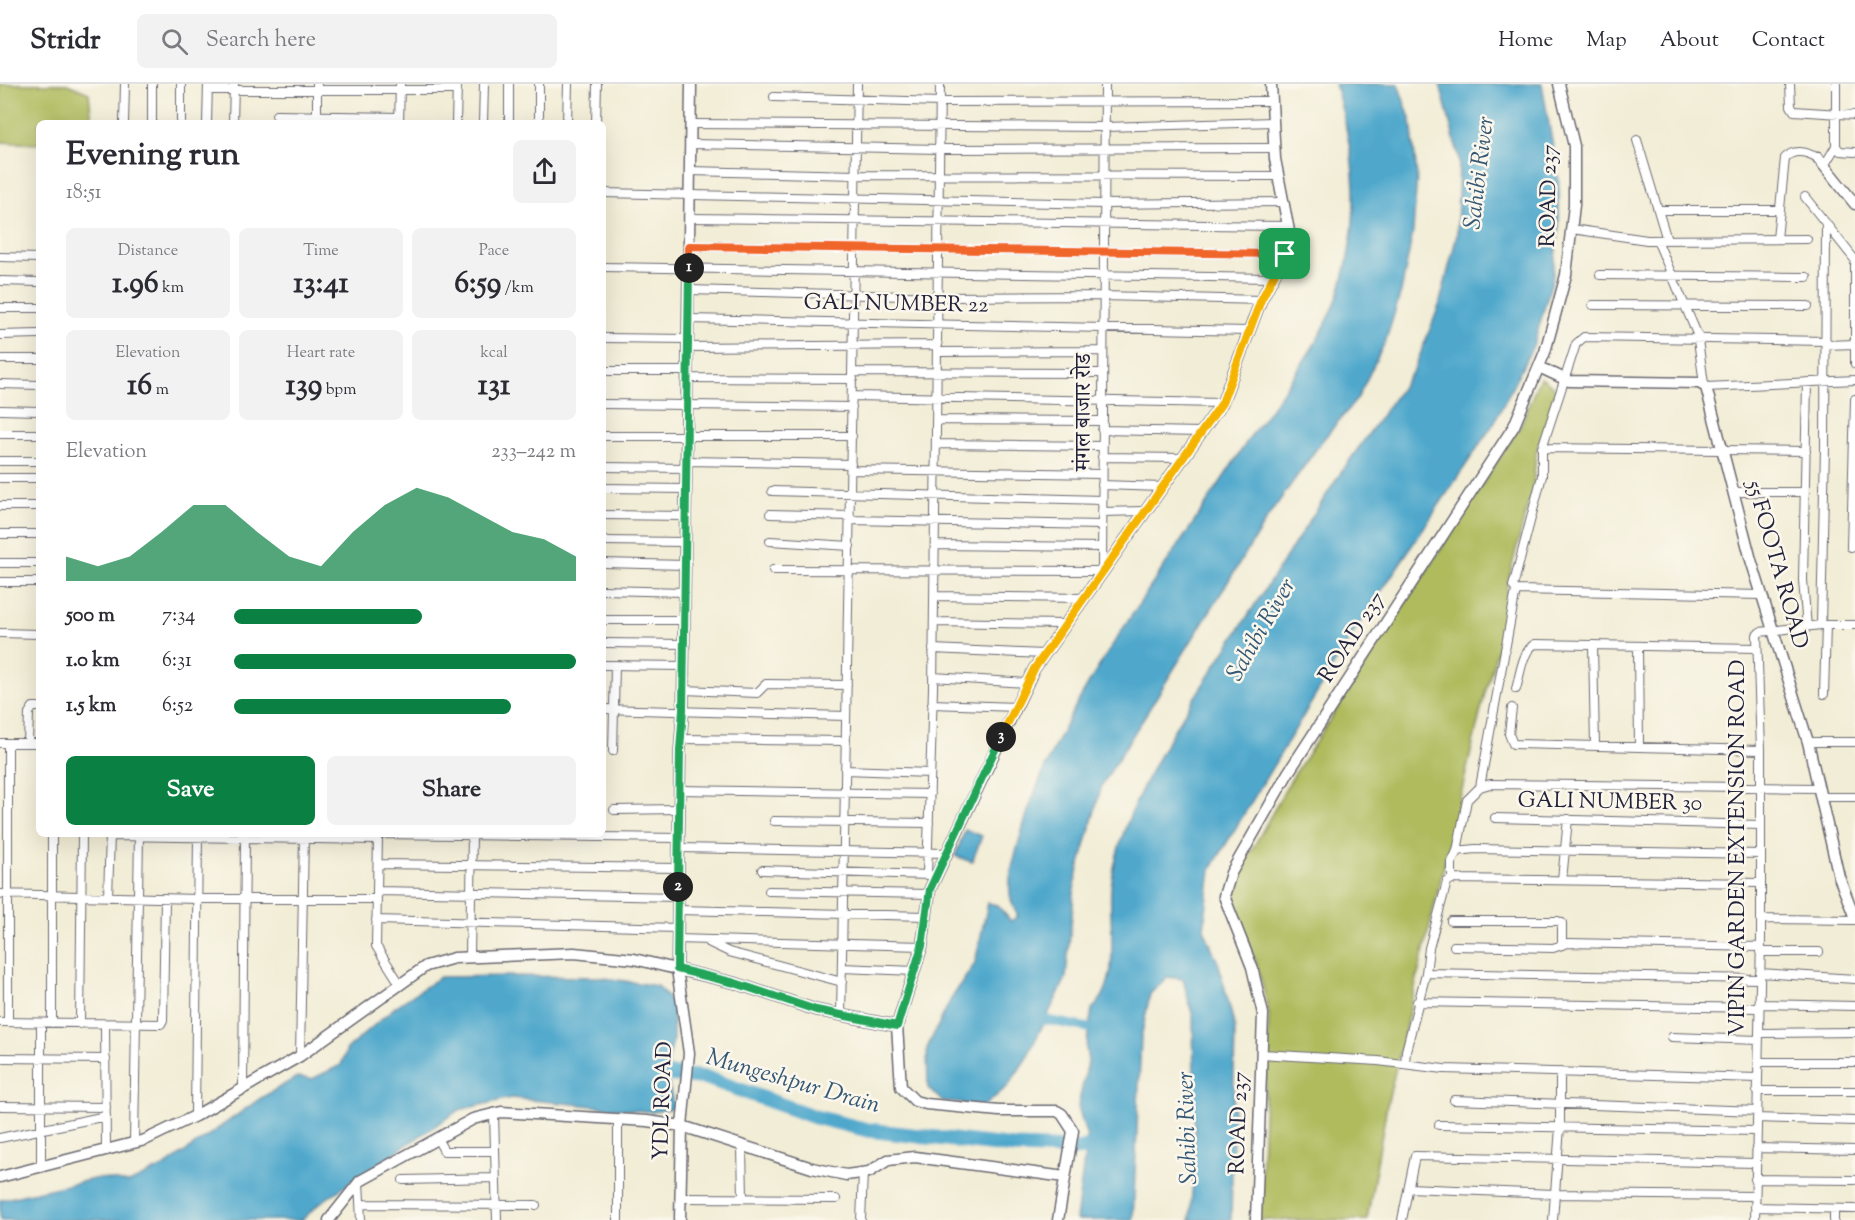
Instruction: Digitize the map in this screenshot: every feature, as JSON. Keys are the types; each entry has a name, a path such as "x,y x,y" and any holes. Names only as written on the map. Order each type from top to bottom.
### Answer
{"street":[{"path":"124,120 125,84"},
{"path":"152,84 152,120"},
{"path":"181,84 181,120"},
{"path":"483,120 484,84"},
{"path":"508,120 509,84"},
{"path":"539,84 539,120"},
{"path":"567,120 568,84"},
{"path":"596,120 597,84"},
{"name":"YDL ROAD","path":"680,1220 682,1126 689,1060 677,969 677,934 679,790 684,690 690,84"},
{"path":"841,1016 857,84"},
{"path":"940,84 938,373 928,852 932,875 922,946 897,1026 902,1087 915,1101 999,1111 1057,1111 1062,1114 1073,1131 1058,1220"},
{"name":"मंगल बाजार रोड","path":"1102,572 1105,84"},
{"path":"932,875 947,853 1027,683 1044,654 1222,403 1248,331 1285,254 1289,238 1274,148 1271,84"},
{"name":"ROAD 237","path":"1256,1220 1263,1014 1252,967 1224,896 1231,873 1288,773 1514,426 1539,367 1566,275 1572,229 1574,146 1559,84"},
{"path":"1790,84 1791,106 1794,111 1855,115"},
{"path":"1836,84 1836,146 1840,152 1855,152"},
{"path":"207,120 208,87 457,87 456,120"},
{"path":"233,120 234,87"},
{"path":"317,87 317,119"},
{"path":"276,115 317,119 399,120 400,87"},
{"path":"774,97 940,102 1272,101"},
{"path":"690,124 1105,127 1273,122"},
{"path":"1637,140 1667,240"},
{"path":"690,144 940,149 1274,148"},
{"path":"1821,162 1836,146"},
{"path":"1777,240 1785,158 1794,152 1808,152 1821,162 1855,204"},
{"path":"690,171 939,176 1278,176"},
{"path":"606,193 1104,204 1284,202"},
{"path":"1805,197 1855,262 1855,364"},
{"path":"1658,210 1779,210"},
{"path":"689,218 1288,226"},
{"path":"1824,694 1826,223"},
{"path":"1572,229 1619,238 1657,240 1807,239"},
{"path":"1657,240 1699,340 1705,385"},
{"path":"689,246 1285,254"},
{"path":"0,257 36,258"},
{"path":"606,267 855,273 1103,273 1272,278"},
{"path":"1600,275 1808,277"},
{"path":"0,281 36,282"},
{"path":"689,290 939,297 1103,296 1261,300"},
{"path":"1593,305 1808,306"},
{"path":"0,308 36,308"},
{"name":"GALI NUMBER 22","path":"688,319 1248,331"},
{"path":"0,335 36,334"},
{"path":"1480,787 1516,590 1513,586 1542,476 1542,448 1576,344 1584,337 1855,344"},
{"path":"606,338 688,343 1103,351"},
{"path":"0,360 36,359"},
{"path":"1539,367 1565,380 1705,385 1855,380"},
{"path":"606,371 853,375 1102,373"},
{"path":"1807,382 1803,587 1807,628"},
{"path":"0,384 36,385"},
{"name":"55 FOOTA ROAD","path":"1705,385 1725,450 1762,595 1808,742 1839,877 1855,919"},
{"path":"853,396 1222,403"},
{"path":"1851,547 1855,399"},
{"path":"606,404 852,407"},
{"path":"0,410 36,411"},
{"path":"937,420 1102,425 1201,432"},
{"path":"0,434 36,435"},
{"path":"606,435 852,436"},
{"path":"936,444 1102,446"},
{"path":"1542,448 1806,451"},
{"path":"1102,457 1183,458"},
{"path":"0,460 36,461"},
{"path":"606,467 687,464 1102,474"},
{"path":"0,478 36,478"},
{"path":"1102,485 1162,487"},
{"path":"606,488 686,489"},
{"path":"772,491 1102,500"},
{"path":"1735,492 1805,492"},
{"path":"0,506 36,506"},
{"path":"1102,512 1145,511"},
{"path":"770,514 935,522 1102,525"},
{"path":"606,515 686,516"},
{"path":"0,534 36,534"},
{"path":"606,541 686,542"},
{"path":"770,541 850,546"},
{"path":"935,545 1102,547"},
{"path":"0,562 36,563"},
{"path":"606,563 685,566"},
{"path":"773,570 1102,572"},
{"path":"0,582 36,582"},
{"path":"606,590 685,592"},
{"path":"1516,590 1762,595"},
{"path":"934,596 1084,598"},
{"path":"606,620 685,620"},
{"path":"934,622 1065,624"},
{"path":"1773,630 1824,625 1855,625"},
{"name":"VIPIN GARDEN EXTENSION ROAD","path":"1755,1220 1761,919 1761,750 1756,648 1758,633 1773,630"},
{"path":"0,633 36,634"},
{"path":"606,643 684,644"},
{"path":"1516,689 1530,647 1535,644 1756,648"},
{"path":"1593,645 1595,746"},
{"path":"1638,646 1639,747"},
{"path":"933,649 1044,654"},
{"path":"606,665 684,666"},
{"path":"612,751 615,665"},
{"path":"933,677 1027,683"},
{"path":"684,690 757,693 766,684 847,685"},
{"path":"932,704 1016,707"},
{"path":"28,743 29,713 33,707 36,707"},
{"path":"1512,708 1509,734 1513,744 1761,750"},
{"path":"606,709 846,716"},
{"path":"681,739 846,741"},
{"path":"1808,742 1855,742"},
{"path":"36,743 4,743 10,895 4,1022 135,1025 163,1023 165,898"},
{"path":"845,770 930,773"},
{"path":"1452,879 1452,862 1457,851 1467,800 1480,787 1490,784 1760,789 1855,797"},
{"path":"679,790 930,794"},
{"path":"614,810 679,809"},
{"name":"GALI NUMBER 30","path":"1495,818 1761,825"},
{"path":"1562,880 1568,819"},
{"path":"774,821 929,823"},
{"path":"52,837 52,1023"},
{"path":"80,1024 82,837"},
{"path":"108,897 110,837"},
{"path":"134,1143 139,837"},
{"path":"195,1116 198,837"},
{"path":"243,1090 245,837"},
{"path":"300,1056 304,837"},
{"path":"378,837 377,951 400,984"},
{"path":"470,956 472,837"},
{"path":"524,837 947,853"},
{"path":"1457,851 1475,849 1761,854"},
{"path":"378,864 678,868"},
{"path":"762,870 932,875"},
{"path":"1406,1064 1406,1051 1426,974 1436,920 1447,882 1452,879 1761,883"},
{"path":"769,891 929,894"},
{"path":"0,894 303,900 470,892 678,897"},
{"path":"678,910 926,916"},
{"path":"1761,919 1855,919"},
{"path":"376,920 470,922 677,934 705,940 922,946"},
{"path":"1451,921 1558,921 1562,923 1562,945"},
{"path":"705,940 729,952 842,982"},
{"path":"1454,946 1553,948 1562,945 1819,952"},
{"path":"0,1177 134,1143 195,1116 300,1056 431,963 470,956 582,953 634,959 735,983 841,1016 897,1026"},
{"path":"842,968 915,971"},
{"path":"1426,974 1760,976 1855,979"},
{"path":"1417,1002 1855,1006"},
{"path":"41,1023 41,1168"},
{"path":"105,1024 106,1151"},
{"path":"1672,1037 1855,1032"},
{"path":"1261,1054 1406,1064 1444,1069 1758,1078"},
{"path":"0,1058 106,1059"},
{"path":"1758,1062 1855,1062"},
{"path":"1553,1220 1560,1127 1560,1072"},
{"path":"1757,1091 1855,1091"},
{"path":"1454,1100 1560,1103 1855,1120"},
{"path":"0,1106 40,1106 106,1112"},
{"path":"0,1138 106,1112"},
{"path":"329,1220 358,1182 438,1140 472,1119 494,1114 618,1119 682,1126 812,1168 846,1175 863,1173 886,1161 915,1157 1065,1177"},
{"path":"494,1114 497,1220"},
{"path":"618,1119 618,1220"},
{"path":"1439,1125 1756,1131"},
{"path":"438,1140 444,1152 495,1152"},
{"path":"742,1147 744,1198"},
{"path":"1756,1148 1855,1150"},
{"path":"1402,1220 1415,1156 1756,1163"},
{"path":"861,1220 863,1173"},
{"path":"403,1180 496,1178"},
{"path":"1755,1179 1855,1180"},
{"path":"358,1182 361,1220"},
{"path":"1409,1188 1554,1194 1755,1196"},
{"path":"681,1198 836,1199"},
{"path":"361,1204 536,1205"},
{"path":"1755,1207 1855,1209"},
{"path":"1834,1209 1834,1220"}],"green space":[{"path":"0,84 67,84 89,93 92,120 36,120 36,144 0,142"},
{"path":"1540,377 1556,389 1536,453 1533,485 1507,585 1505,623 1485,693 1387,1105 1367,1220 1259,1220 1269,1015 1260,974 1232,899 1232,886 1289,783 1521,425"}],"water":[{"path":"1335,84 1398,84 1411,121 1417,176 1413,232 1401,292 1386,340 1357,399 1322,441 1270,514 1102,785 1075,882 1066,978 1026,1059 1008,1086 984,1106 942,1101 928,1088 927,1048 951,999 975,963 988,903 997,905 1011,921 1018,916 1013,907 1010,890 1013,863 1029,807 1061,734 1121,631 1250,437 1302,364 1334,306 1348,259 1354,209 1352,160"},
{"name":"Sahibi River","path":"1440,84 1542,84 1559,181 1559,228 1552,281 1534,344 1494,423 1352,635 1211,869 1204,929 1219,965 1235,1028 1231,1220 1190,1220 1195,1150 1193,1017 1183,979 1167,977 1150,994 1141,1038 1133,1220 1076,1220 1087,1138 1078,1106 1088,1062 1086,1048 1092,1009 1102,998 1111,968 1111,887 1120,844 1136,802 1178,723 1340,474 1414,370 1439,306 1457,235 1459,158"},
{"path":"965,830 982,836 972,862 955,856"},
{"path":"440,977 598,977 658,986 673,1005 673,1039 666,1073 674,1108 653,1112 511,1098 459,1110 320,1203 302,1220 0,1220 0,1200 98,1178 129,1183 165,1166 261,1098 297,1077 312,1079 341,1065 347,1049 395,1007"}],"waterway":[{"path":"1040,1011 1046,1020 1089,1028"},
{"name":"Mungeshpur Drain","path":"647,1072 707,1078 815,1117 868,1130 1014,1147 1075,1149 1103,1146"}],"route":[{"path":"689,246 1285,254 1266,288 1222,403 1034,669 930,889 922,946 897,1026 816,1010 735,983 677,969 689,246"}]}
